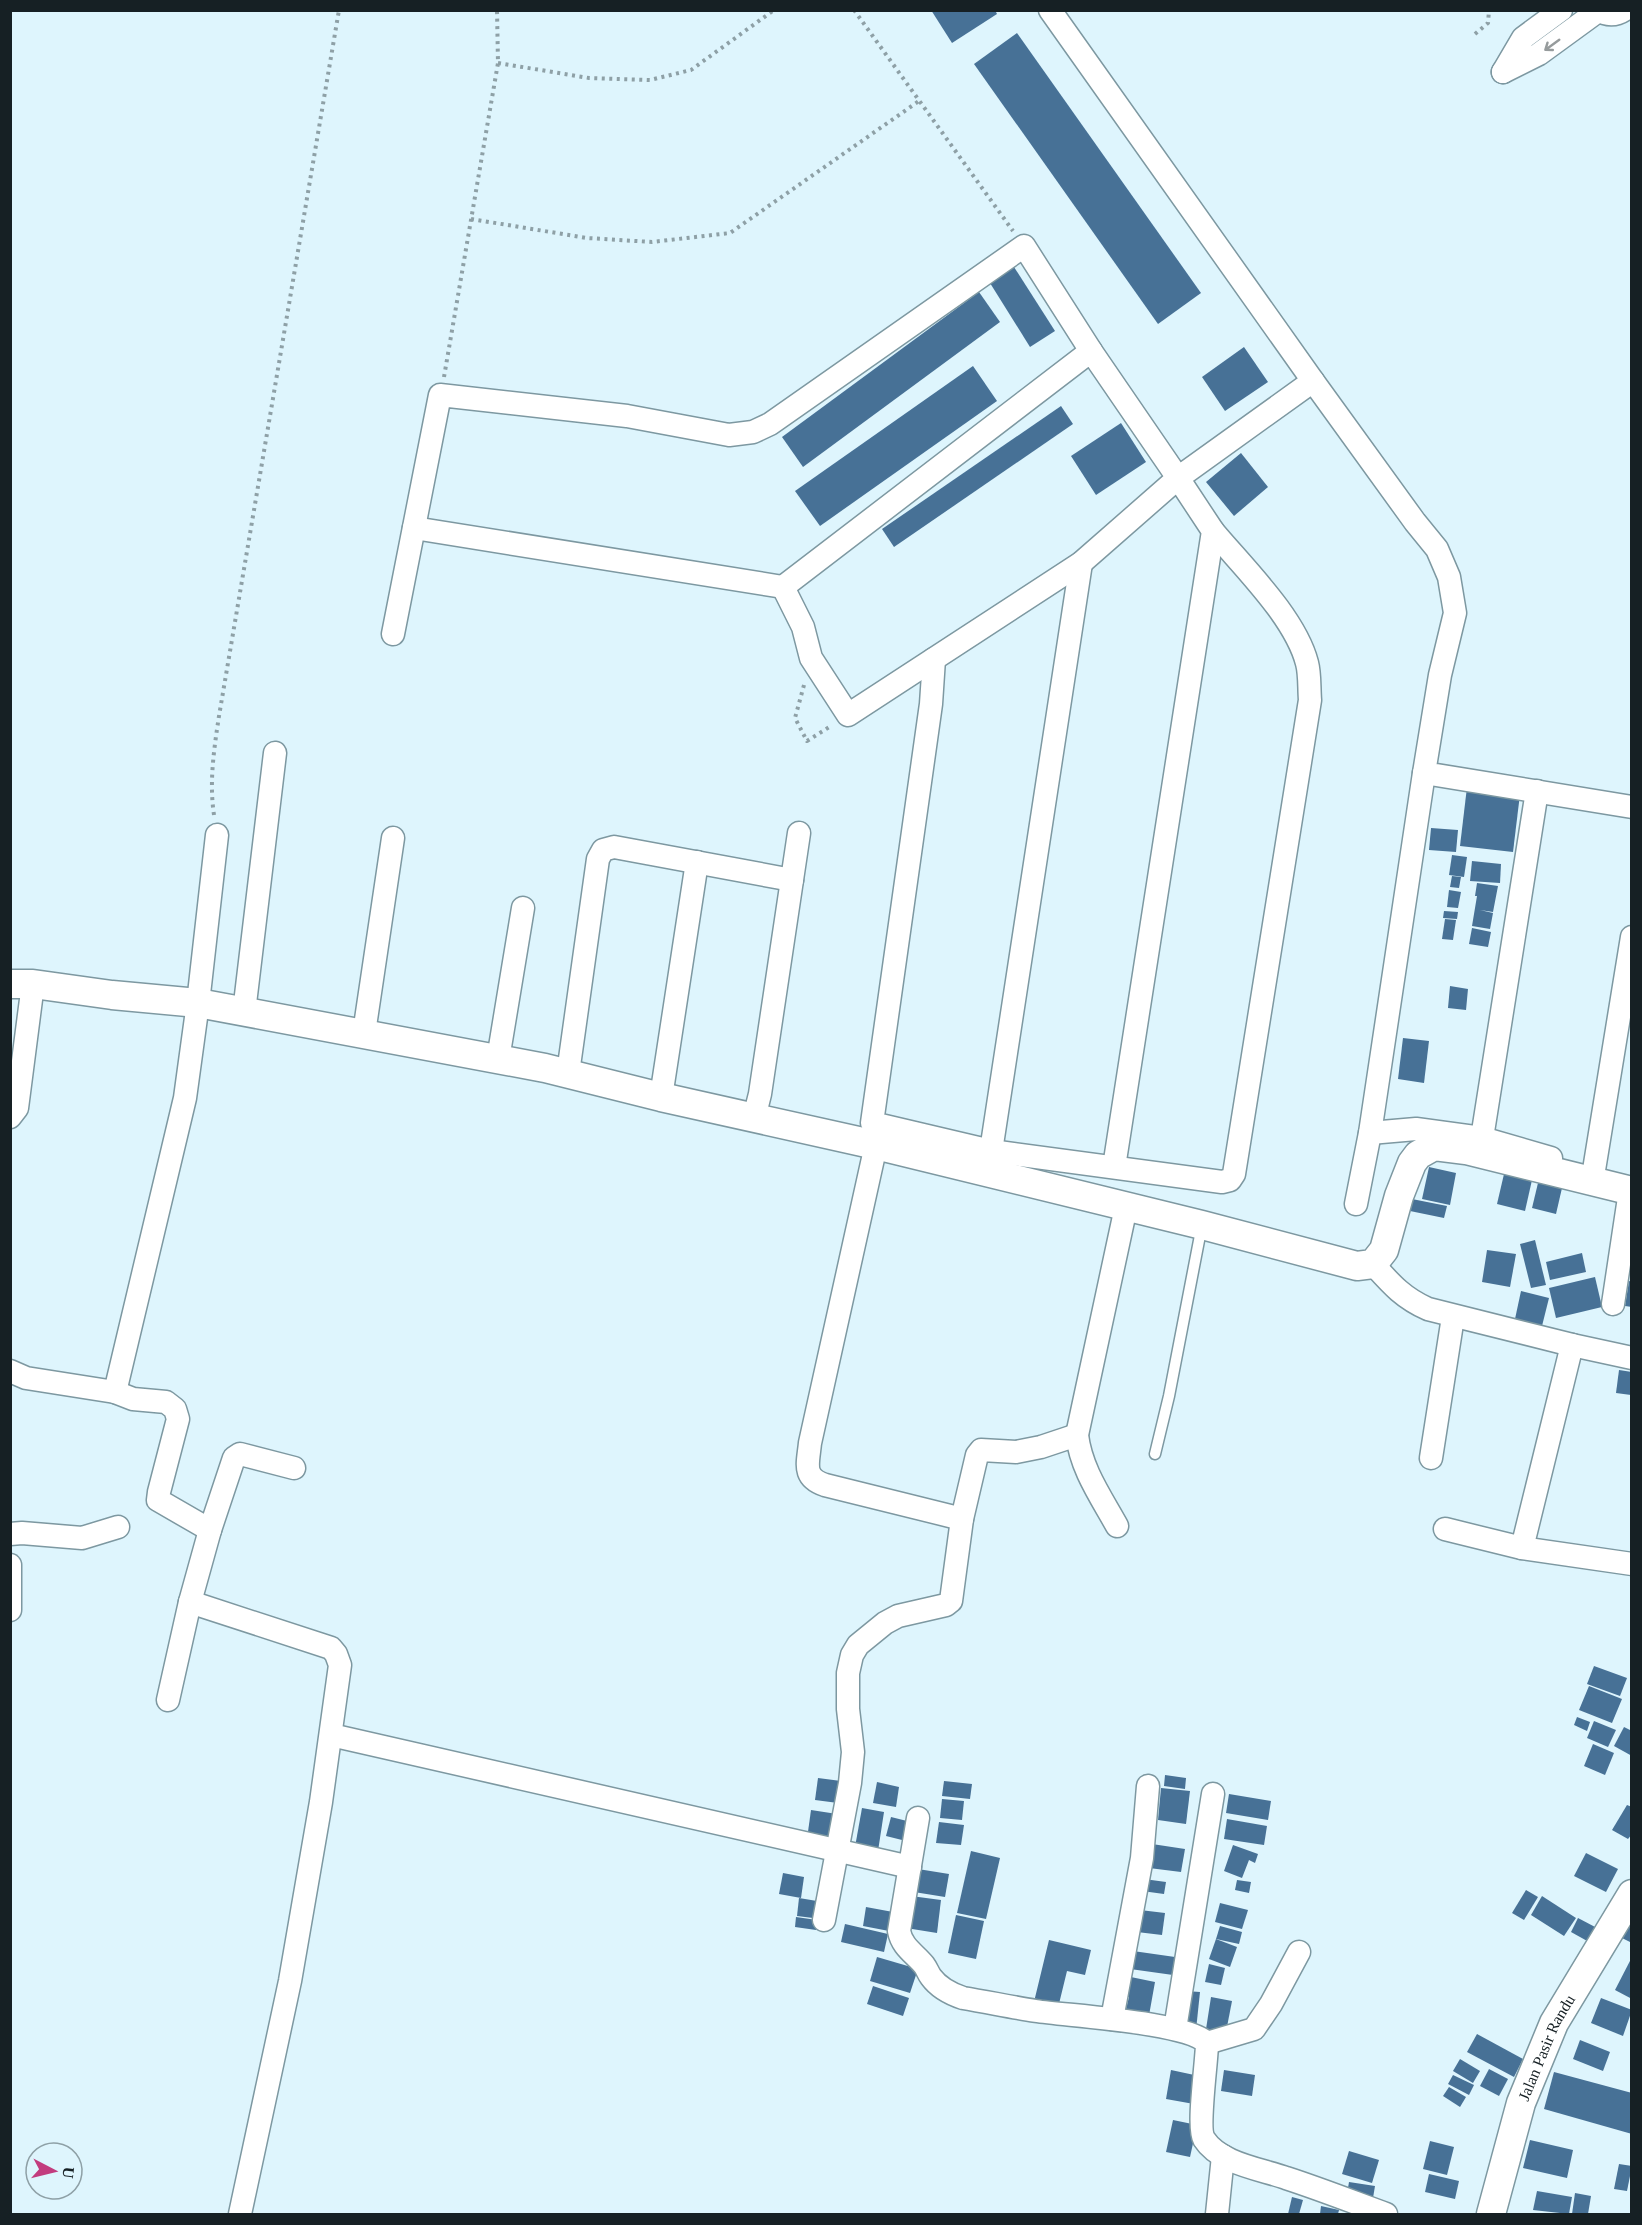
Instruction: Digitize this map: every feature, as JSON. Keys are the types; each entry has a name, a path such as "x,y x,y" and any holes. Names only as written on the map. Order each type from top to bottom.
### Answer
{"street":[{"path":"1050,10 1312,381 1437,549 1449,577 1455,613 1440,675 1370,1133 1356,1203"},
{"path":"1561,10 1523,38 1503,72 1539,54 1597,11 1608,15 1624,10"},
{"path":"393,634 440,395 627,416 729,435 753,432 770,424 1024,246 1091,351 1214,531 1281,613 1299,640 1307,664 1309,711 1234,1174 1230,1180 1222,1182 991,1151 872,1124 931,704 933,659"},
{"path":"414,528 783,587 1091,351"},
{"path":"783,587 803,627 811,658 848,715 1081,563 1178,478 1312,381"},
{"path":"1114,1167 1214,531"},
{"path":"991,1151 1081,563"},
{"path":"244,1012 275,753"},
{"path":"1424,773 1632,807"},
{"path":"1482,1137 1537,791"},
{"path":"754,1118 762,1083 800,833"},
{"path":"115,1392 185,1098 217,835"},
{"path":"363,1033 393,838"},
{"path":"568,1073 598,859 603,850 614,847 792,880"},
{"path":"661,1097 697,862"},
{"path":"498,1059 523,908"},
{"path":"1594,1170 1632,937"},
{"path":"10,1117 17,1108 22,984 198,1003 568,1073 661,1097 876,1145 1202,1225 1357,1266 1373,1264 1384,1250 1399,1196 1412,1163 1418,1155 1434,1146 1466,1150 1631,1188"},
{"path":"1370,1133 1416,1129 1482,1137 1594,1170 1631,1188"},
{"path":"876,1145 810,1443 809,1476 815,1482 825,1485 962,1519"},
{"path":"1613,1304 1631,1188"},
{"path":"1117,1526 1079,1454 1077,1436 1126,1207"},
{"path":"1373,1264 1396,1290 1410,1301 1428,1309 1572,1346 1632,1358"},
{"path":"1431,1458 1453,1317"},
{"path":"1522,1548 1572,1346"},
{"path":"11,1373 26,1378 115,1392 133,1399 166,1402 175,1409 178,1419 158,1500 210,1530"},
{"path":"824,1920 850,1783 853,1752 848,1709 848,1673 852,1655 858,1645 885,1623 898,1616 946,1605 951,1600 962,1519 977,1455 981,1450 1016,1452 1077,1436"},
{"path":"168,1700 190,1602 210,1530 234,1458 240,1454 294,1468"},
{"path":"10,1534 82,1538 118,1527"},
{"path":"1445,1530 1522,1548 1632,1564"},
{"path":"10,1565 10,1610"},
{"path":"190,1602 331,1648 340,1665 321,1802 290,1981 240,2214"},
{"path":"331,1736 910,1867"},
{"path":"1112,2019 1142,1858 1149,1786"},
{"path":"1175,2029 1213,1794"},
{"path":"918,1818 899,1931 901,1941 926,1967 932,1978 951,1995 1036,2011 1112,2019 1175,2029 1202,2038 1207,2043 1202,2133 1204,2139 1223,2156 1236,2163 1284,2177 1386,2214"},
{"name":"Jalan Pasir Randu","path":"1491,2214 1521,2103 1554,2023 1632,1894"},
{"path":"1207,2043 1254,2029 1266,2013 1299,1952"},
{"path":"1218,2214 1223,2156"}],"lane":[{"path":"1155,1454 1169,1396 1202,1225"}],"path":[{"path":"217,835 212,800 213,759 219,716 339,10"},
{"path":"440,395 498,63 497,10"},
{"path":"498,63 589,78 650,80 691,70 774,10"},
{"path":"854,10 1024,246"},
{"path":"1475,34 1488,23 1489,10"},
{"path":"471,219 587,238 652,242 730,233 919,101"},
{"path":"811,658 795,718 807,741 848,715"}],"building":[{"path":"931,10 995,10 997,14 952,43"},
{"path":"1017,33 1201,293 1158,324 974,64"},
{"path":"1014,267 1055,331 1030,347 990,283"},
{"path":"979,292 1000,322 803,467 782,437"},
{"path":"1244,347 1268,382 1225,411 1202,377"},
{"path":"973,366 997,401 820,526 795,491"},
{"path":"1061,406 1073,424 894,547 882,529"},
{"path":"1121,423 1146,462 1096,495 1071,456"},
{"path":"1241,453 1268,487 1234,516 1206,482"},
{"path":"1467,787 1520,794 1513,852 1460,846"},
{"path":"1431,828 1458,830 1456,852 1429,850"},
{"path":"1452,855 1467,857 1464,877 1449,875"},
{"path":"1472,861 1501,864 1500,883 1470,881"},
{"path":"1452,876 1461,877 1459,888 1450,887"},
{"path":"1477,883 1498,886 1493,912 1480,910 1493,913 1490,929 1472,926"},
{"path":"1449,890 1461,892 1458,908 1447,907"},
{"path":"1444,911 1458,912 1457,919 1443,918"},
{"path":"1445,919 1456,920 1453,940 1442,939"},
{"path":"1472,928 1491,932 1488,947 1469,944"},
{"path":"1450,986 1468,989 1466,1010 1448,1008"},
{"path":"1403,1038 1429,1041 1424,1083 1398,1079"},
{"path":"1429,1167 1456,1173 1450,1205 1422,1199"},
{"path":"1504,1174 1532,1180 1525,1211 1497,1204"},
{"path":"1538,1183 1562,1188 1556,1214 1532,1208"},
{"path":"1412,1199 1447,1206 1444,1218 1410,1211"},
{"path":"1535,1240 1546,1285 1531,1288 1520,1244"},
{"path":"1487,1250 1516,1254 1510,1287 1482,1282"},
{"path":"1582,1253 1586,1272 1550,1280 1546,1262"},
{"path":"1595,1277 1602,1307 1556,1318 1549,1288"},
{"path":"1629,1281 1632,1282 1632,1307 1625,1306"},
{"path":"1521,1291 1549,1298 1542,1326 1515,1319"},
{"path":"1619,1370 1632,1372 1631,1395 1616,1393"},
{"path":"1594,1666 1627,1678 1620,1696 1587,1684"},
{"path":"1589,1686 1622,1699 1612,1723 1579,1710"},
{"path":"1577,1717 1590,1722 1587,1731 1574,1725"},
{"path":"1594,1721 1616,1730 1608,1747 1587,1738"},
{"path":"1624,1727 1632,1731 1632,1756 1614,1746"},
{"path":"1593,1744 1614,1753 1605,1775 1584,1766"},
{"path":"1165,1775 1186,1778 1185,1789 1164,1786"},
{"path":"818,1778 841,1781 838,1803 815,1800"},
{"path":"944,1781 972,1784 970,1799 942,1796"},
{"path":"877,1782 899,1787 896,1807 873,1803"},
{"path":"1161,1788 1190,1791 1186,1824 1158,1820"},
{"path":"1229,1794 1271,1801 1268,1820 1226,1813"},
{"path":"942,1799 964,1801 962,1820 940,1818"},
{"path":"1627,1805 1632,1807 1632,1834 1628,1839 1612,1830"},
{"path":"862,1808 884,1812 878,1851 855,1847"},
{"path":"811,1810 837,1814 833,1843 807,1839"},
{"path":"891,1817 915,1823 910,1842 886,1836"},
{"path":"1227,1819 1267,1826 1264,1845 1224,1839"},
{"path":"939,1822 964,1825 961,1845 936,1843"},
{"path":"1152,1844 1185,1849 1181,1872 1149,1868"},
{"path":"1233,1845 1258,1854 1255,1863 1249,1860 1242,1878 1224,1871"},
{"path":"971,1851 1000,1858 986,1919 957,1913"},
{"path":"1586,1853 1618,1869 1606,1892 1574,1876"},
{"path":"918,1869 949,1874 945,1897 914,1892"},
{"path":"783,1873 804,1877 801,1898 779,1894"},
{"path":"1144,1879 1166,1882 1164,1894 1142,1891"},
{"path":"1237,1880 1251,1882 1249,1893 1235,1890"},
{"path":"1526,1890 1538,1897 1524,1920 1512,1913"},
{"path":"911,1896 941,1900 937,1933 906,1928"},
{"path":"1542,1896 1576,1918 1564,1936 1531,1915"},
{"path":"799,1898 823,1902 821,1919 797,1916"},
{"path":"1220,1903 1248,1910 1242,1929 1215,1922"},
{"path":"866,1907 893,1912 889,1931 863,1926"},
{"path":"1140,1910 1165,1913 1162,1935 1137,1932"},
{"path":"956,1915 984,1921 976,1959 948,1953"},
{"path":"796,1917 817,1920 816,1930 795,1927"},
{"path":"1578,1918 1597,1928 1589,1942 1571,1932"},
{"path":"1629,1921 1632,1923 1632,1943 1620,1937"},
{"path":"845,1924 888,1934 884,1952 841,1942"},
{"path":"1220,1926 1242,1932 1239,1944 1216,1939"},
{"path":"1216,1939 1237,1947 1230,1967 1209,1959"},
{"path":"1049,1940 1091,1950 1085,1975 1067,1971 1057,2012 1033,2006"},
{"path":"1126,1950 1175,1957 1173,1975 1123,1968"},
{"path":"877,1957 918,1969 910,1993 870,1981"},
{"path":"1632,1957 1632,1999 1615,1990"},
{"path":"1209,1964 1225,1968 1221,1985 1205,1982"},
{"path":"1126,1976 1155,1982 1148,2021 1132,2017 1134,2011 1126,2009 1129,1997 1122,1995"},
{"path":"873,1986 909,1998 903,2016 867,2004"},
{"path":"1186,1991 1200,1992 1196,2030 1182,2028"},
{"path":"1211,1997 1232,2001 1226,2032 1206,2029"},
{"path":"1601,1998 1632,2010 1623,2036 1591,2023"},
{"path":"1477,2034 1523,2059 1514,2077 1467,2052"},
{"path":"1580,2040 1610,2052 1603,2071 1573,2059"},
{"path":"1460,2059 1480,2071 1473,2083 1453,2071"},
{"path":"1489,2069 1508,2079 1499,2096 1480,2086"},
{"path":"1171,2070 1199,2076 1194,2104 1166,2099"},
{"path":"1224,2070 1255,2075 1252,2096 1221,2091"},
{"path":"1554,2072 1632,2093 1632,2134 1544,2109"},
{"path":"1453,2075 1474,2085 1469,2095 1448,2084"},
{"path":"1449,2087 1466,2097 1460,2107 1443,2096"},
{"path":"1173,2120 1197,2125 1190,2157 1166,2152"},
{"path":"1530,2140 1573,2150 1567,2178 1523,2168"},
{"path":"1430,2141 1454,2147 1447,2175 1423,2169"},
{"path":"1349,2151 1379,2160 1372,2183 1342,2174"},
{"path":"1619,2164 1632,2166 1627,2191 1614,2189"},
{"path":"1429,2174 1459,2181 1455,2199 1425,2192"},
{"path":"1349,2182 1375,2186 1373,2198 1347,2194"},
{"path":"1537,2191 1572,2197 1569,2214 1533,2210"},
{"path":"1575,2193 1591,2196 1588,2214 1572,2214"},
{"path":"1292,2197 1303,2200 1299,2214 1288,2214"},
{"path":"1321,2206 1339,2210 1338,2214 1320,2214"}]}
